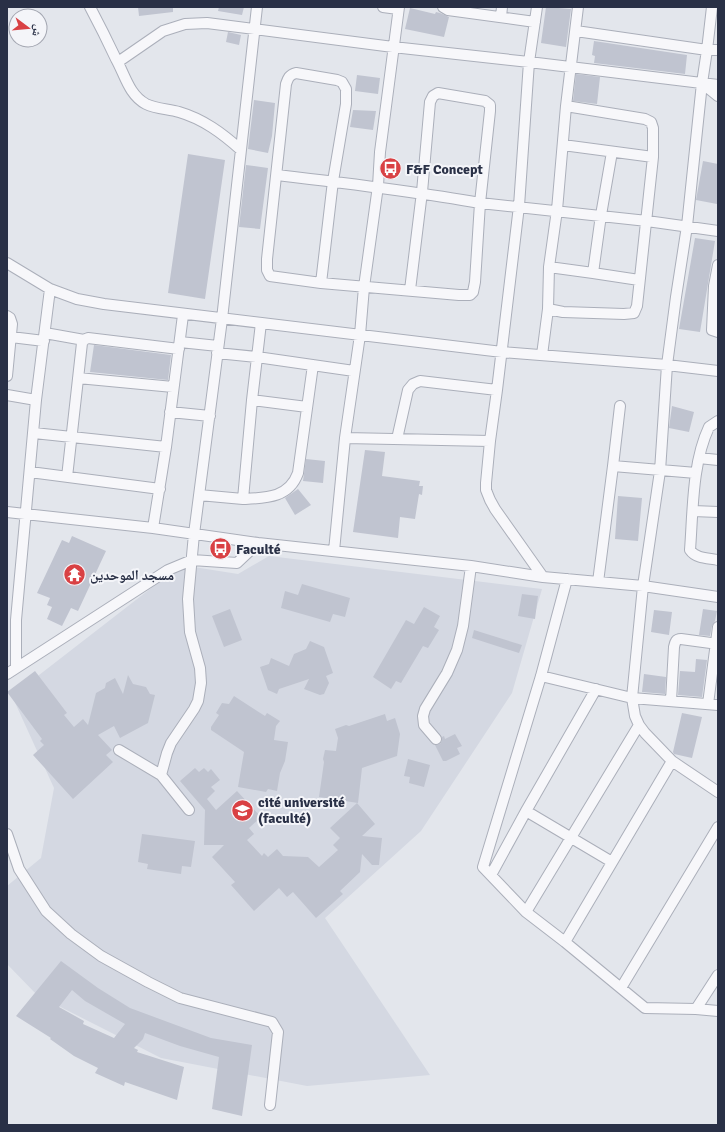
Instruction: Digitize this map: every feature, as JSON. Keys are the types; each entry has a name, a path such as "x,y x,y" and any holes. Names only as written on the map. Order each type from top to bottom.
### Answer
{"street":[{"path":"90,7 126,81 134,94 146,104 180,112 204,122 222,133 241,150"},
{"path":"161,776 171,743 194,709 200,692 200,668 188,616 188,599 194,534 222,319 257,7"},
{"path":"334,551 345,438 360,335 364,287 378,186 380,152 398,8 383,7"},
{"path":"443,7 448,10 501,12 535,22"},
{"path":"537,7 529,62 519,206 498,390 490,441 486,490 490,500 543,577"},
{"path":"542,355 548,309 548,267 557,210 566,106 578,7"},
{"path":"712,7 702,83 687,226 667,365 660,471 643,586 632,698 635,716 639,725 672,761 718,792"},
{"path":"118,62 163,31 185,24 207,23 393,47 718,85"},
{"path":"576,31 707,50 718,50"},
{"path":"321,283 333,181 346,104 346,89 342,82 337,80 296,73 291,74 286,84 267,259 268,273 270,276 274,277 321,283 410,290 459,296 470,295 473,292 475,282 480,203 490,105 485,101 438,93 433,96 430,102 422,192 410,290"},
{"path":"702,83 718,96"},
{"path":"548,309 571,312 634,313 637,308 653,157 653,128 651,122 634,116 566,106"},
{"path":"563,145 653,157"},
{"path":"593,273 612,152"},
{"path":"277,175 422,192 480,203 601,215 718,231"},
{"path":"718,265 712,330 718,332"},
{"path":"10,267 50,289 77,298 104,304 183,315 502,352 667,365 718,371"},
{"path":"548,267 639,280"},
{"path":"16,667 11,620 26,514 36,400 50,289"},
{"path":"153,528 166,447 183,315"},
{"path":"7,316 12,322 7,376"},
{"path":"243,499 261,323"},
{"path":"11,337 44,337 84,340 88,338 218,349 257,357 354,372"},
{"path":"67,477 82,343 84,340"},
{"path":"199,495 243,499 271,498 278,495 295,481 298,473 313,365"},
{"path":"78,378 173,387"},
{"path":"397,439 408,390 420,380 498,390"},
{"path":"7,395 36,400"},
{"path":"252,400 307,407"},
{"path":"598,582 620,406"},
{"path":"170,412 210,416"},
{"path":"718,422 708,427 699,458 696,473 690,550 691,553 700,557 718,560"},
{"path":"34,432 166,447"},
{"path":"345,438 490,441"},
{"path":"699,458 718,460"},
{"path":"613,466 696,473"},
{"path":"30,472 160,489"},
{"path":"693,511 718,512"},
{"path":"7,512 153,528 258,543 470,566 543,577 643,586 718,597"},
{"path":"7,674 168,570 192,560 237,563 258,543"},
{"path":"436,738 424,725 422,716 448,673 457,650 463,626 470,566"},
{"path":"567,579 542,676 483,867 526,912 645,1008 718,1011"},
{"path":"542,676 632,698 713,705 718,627"},
{"path":"671,701 674,647 676,641 681,639 717,644"},
{"path":"492,875 526,811 596,689"},
{"path":"526,912 639,725"},
{"path":"119,750 161,776 189,810"},
{"path":"565,942 672,761"},
{"path":"526,811 612,862"},
{"path":"621,988 718,827"},
{"path":"7,834 19,869 46,911 71,934 101,956 180,998 272,1022 278,1032 270,1105"},
{"path":"696,1009 718,975"}],"shaded area":[{"name":"cité université (faculté)","path":"269,556 542,589 512,693 421,831 325,918 430,1075 307,1086 161,1058 37,995 7,964 7,886 41,858 54,788 12,696 181,565 238,574"}],"building":[{"path":"138,7 173,7 173,12 139,16"},
{"path":"219,7 244,7 242,15 218,11"},
{"path":"546,7 571,9 566,47 541,43"},
{"path":"410,8 435,14 436,12 449,17 444,37 405,29"},
{"path":"228,32 241,35 239,45 226,42"},
{"path":"594,41 687,55 685,74 594,63 595,56 592,55"},
{"path":"576,74 600,77 597,104 573,101"},
{"path":"357,75 380,78 378,94 355,91"},
{"path":"254,100 275,103 272,136 268,153 248,149"},
{"path":"353,110 376,111 373,130 350,127"},
{"path":"188,154 225,160 205,299 168,293"},
{"path":"703,161 718,164 717,204 696,200"},
{"path":"246,165 268,168 260,229 239,227"},
{"path":"695,238 715,241 700,332 679,329"},
{"path":"94,345 171,355 168,380 90,372"},
{"path":"672,406 694,412 689,432 669,428"},
{"path":"365,450 385,452 382,476 420,481 419,486 423,486 422,495 419,494 415,519 400,517 398,538 353,532"},
{"path":"306,459 325,461 323,483 303,481"},
{"path":"298,489 311,505 295,515 285,498"},
{"path":"618,496 642,498 638,541 615,539"},
{"path":"72,536 106,551 78,611 71,608 62,626 47,619 52,607 47,605 50,598 37,593 62,540 69,543"},
{"path":"302,584 350,598 345,617 333,614 330,622 281,608 285,591 298,595"},
{"path":"522,594 538,596 535,619 518,616"},
{"path":"424,607 440,616 434,627 439,630 428,648 423,646 401,683 396,681 391,689 373,677 406,620 414,624"},
{"path":"230,609 242,640 224,647 212,616"},
{"path":"703,609 717,611 710,636 699,635"},
{"path":"654,610 672,612 669,635 651,632"},
{"path":"474,630 522,645 519,653 472,638"},
{"path":"310,641 324,647 333,673 326,676 329,683 324,694 320,695 304,689 309,679 279,689 277,694 268,690 260,667 269,664 271,658 289,666 294,654 306,649"},
{"path":"696,659 707,660 702,697 678,695 680,671 695,672"},
{"path":"35,671 67,713 64,715 74,727 83,719 88,725 96,693 105,688 106,683 115,678 123,694 128,675 133,684 146,687 150,694 155,695 148,723 120,738 114,726 98,735 112,750 106,755 113,762 73,799 33,755 44,745 40,741 42,739 7,692"},
{"path":"644,674 666,677 665,694 642,692"},
{"path":"234,696 265,716 267,713 280,721 276,726 274,740 288,742 285,761 280,773 277,791 268,789 266,792 238,787 244,752 211,730 211,727 219,715 216,713 222,703 229,704"},
{"path":"682,713 702,717 692,758 674,754 673,752"},
{"path":"385,714 387,721 395,718 400,734 397,756 362,768 358,803 319,797 325,750 336,751 338,738 335,729"},
{"path":"455,734 462,746 457,748 460,754 443,761 435,745 440,744 442,737 444,736 445,739"},
{"path":"408,759 430,765 424,787 409,783 410,777 404,776"},
{"path":"195,768 199,772 204,768 208,772 211,769 220,780 211,787 215,791 207,799 216,810 237,791 261,817 249,828 254,834 247,840 262,856 264,853 268,857 277,849 283,856 308,857 319,867 338,850 333,845 340,838 330,828 357,803 375,824 362,836 382,838 379,865 372,865 362,854 360,872 340,891 343,894 316,918 293,892 287,897 279,888 254,911 231,885 235,882 212,857 224,845 204,845 205,810 180,781"},
{"path":"142,834 195,841 191,867 182,866 181,874 147,869 148,864 138,862"},
{"path":"61,961 98,988 130,1008 211,1038 252,1045 242,1116 212,1109 219,1057 180,1046 145,1033 143,1039 134,1048 138,1050 137,1052 184,1067 177,1100 125,1082 124,1086 95,1073 98,1068 74,1056 50,1039 51,1038 16,1016","holes":["72,990 85,1001 125,1024 114,1038 83,1024 84,1021 59,1007"]}],"place":[{"name":"F&F Concept","path":"390,169"},
{"name":"Faculté","path":"221,549"},
{"name":"مسجد الموحدين","path":"74,575"},
{"name":"cité université (faculté)","path":"243,810"}]}
